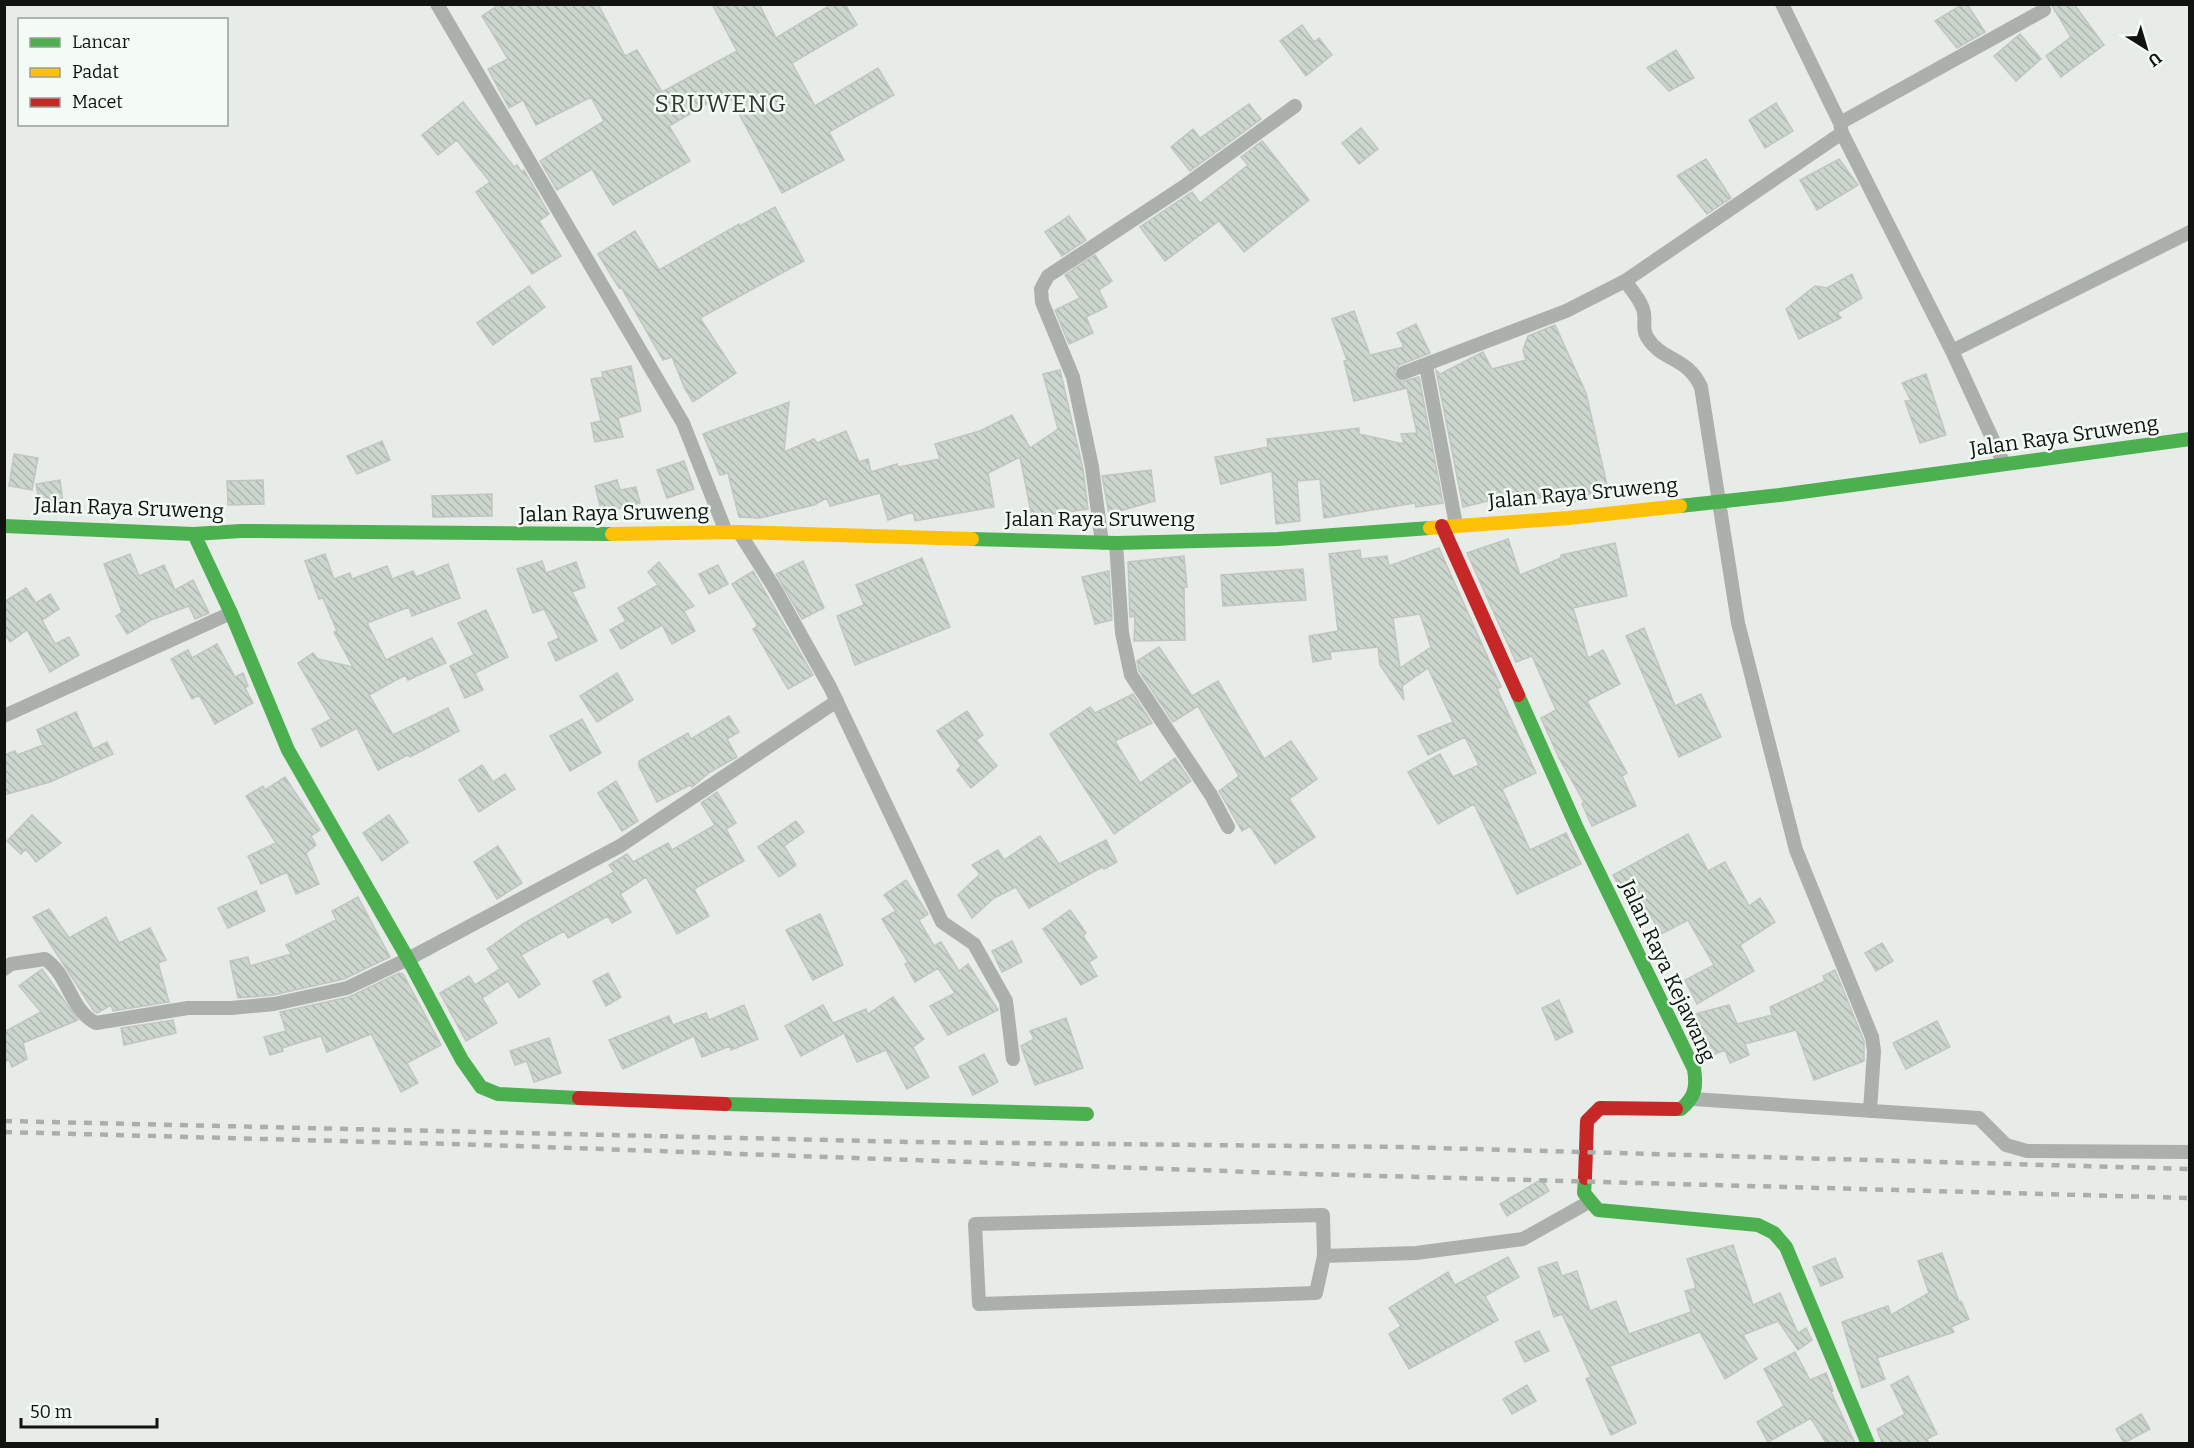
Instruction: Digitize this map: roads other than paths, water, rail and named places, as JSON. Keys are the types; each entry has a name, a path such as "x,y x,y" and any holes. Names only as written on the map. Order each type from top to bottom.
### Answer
{"main road":[{"name":"Jalan Raya Sruweng","path":"4,526 194,534 241,531 634,536 733,532 1109,543 1278,539 1718,502 2190,439"},
{"name":"Jalan Raya Kejawang","path":"1449,526 1576,828 1694,1069 1697,1088 1693,1100"},
{"path":"194,534 231,613 288,750 408,960 462,1060 481,1087 498,1094 942,1113 1087,1114"},
{"path":"1693,1100 1681,1109 1599,1108 1592,1113 1587,1121 1584,1193 1589,1202 1598,1210 1758,1224 1774,1233 1786,1247 1868,1443"}],"street":[{"path":"437,4 683,423 733,532 775,589 837,701 942,922 974,944 1006,1000 1013,1059"},
{"path":"1782,4 1952,351 2004,464"},
{"path":"1403,373 1566,311 1625,281 1841,128 2044,9"},
{"path":"1228,827 1211,795 1131,675 1122,633 1109,543 1073,377 1042,302 1041,289 1048,276 1168,197 1295,106"},
{"path":"1952,351 2190,232"},
{"path":"1625,281 1643,308 1642,327 1648,339 1666,356 1686,365 1695,375 1701,387 1738,623 1796,850 1872,1037 1874,1051 1870,1111"},
{"path":"1426,366 1449,526"},
{"path":"4,716 231,613"},
{"path":"4,969 11,964 45,959 57,967 72,998 88,1019 96,1023 188,1008 231,1008 274,1004 347,988 408,960 620,846 837,701"},
{"path":"1693,1100 1979,1118 2006,1145 2027,1151 2190,1152"},
{"path":"1324,1256 1416,1253 1523,1239 1589,1202"},
{"path":"1323,1215 1324,1256 1316,1293 979,1304 975,1224 1323,1215"}],"railway":[{"path":"4,1121 913,1142 1401,1147 2190,1169"},
{"path":"4,1132 487,1145 1309,1174 2190,1198"}],"district":[{"name":"SRUWENG","path":"721,104"}]}
